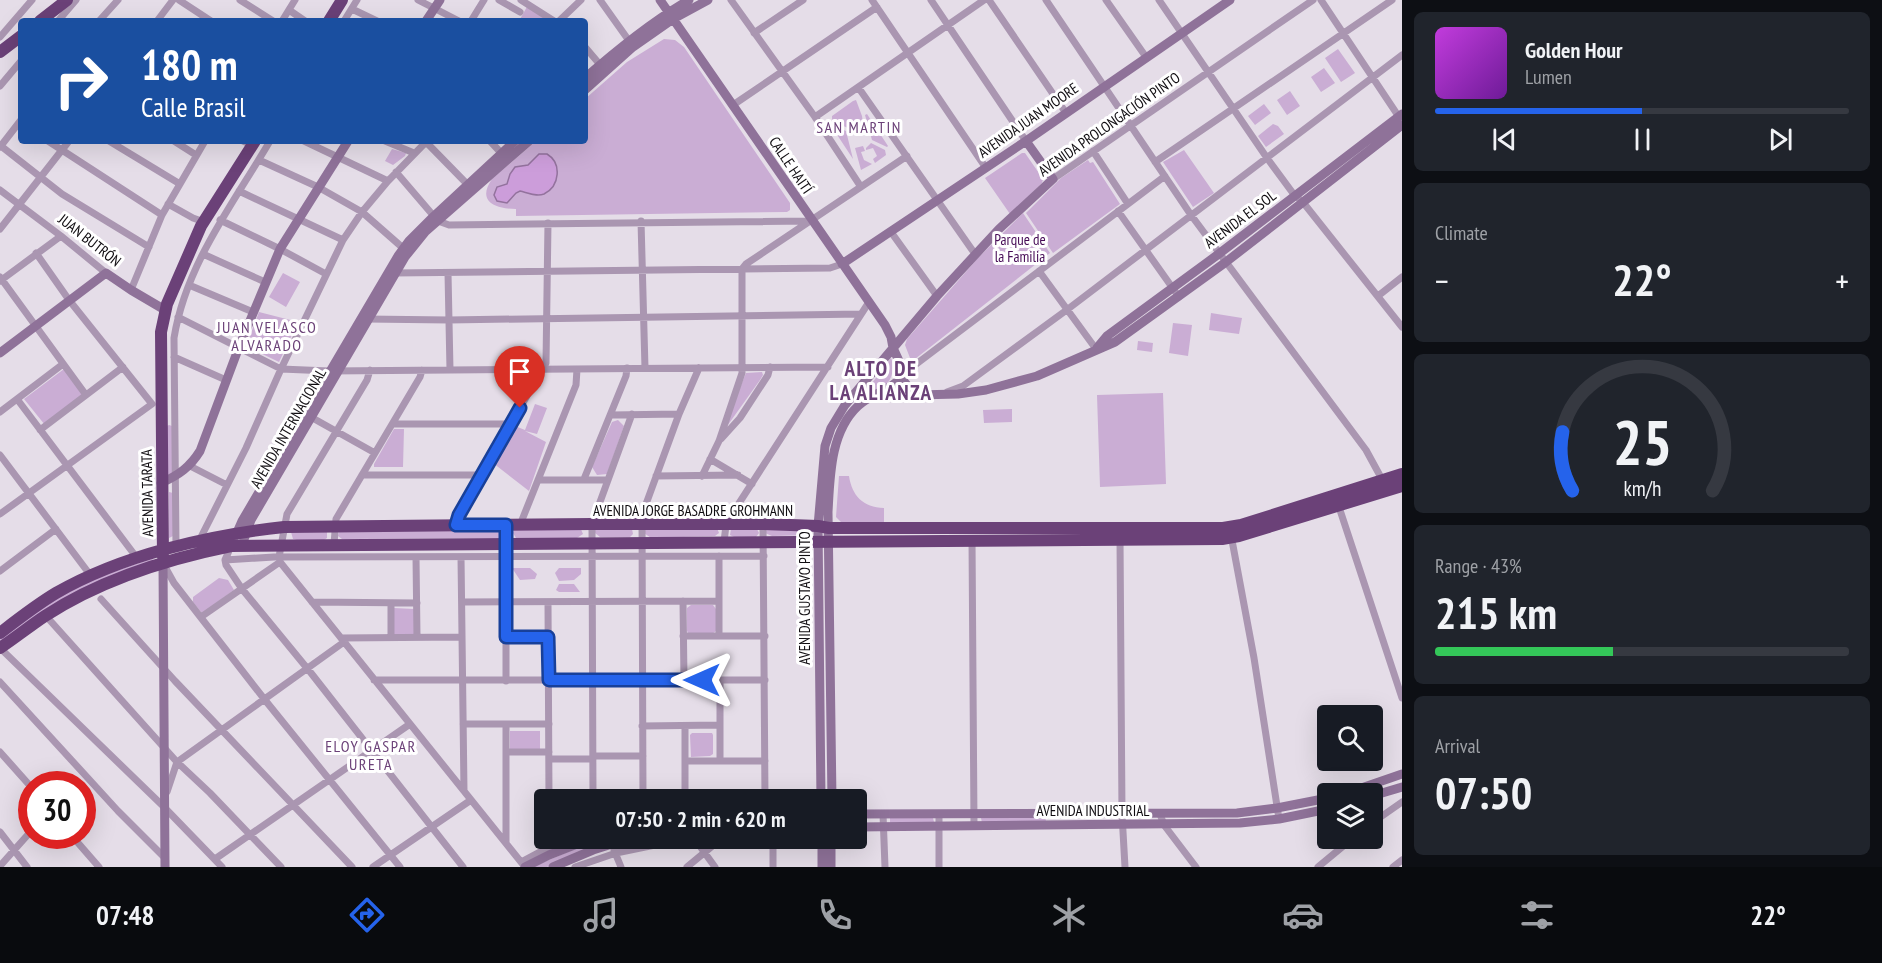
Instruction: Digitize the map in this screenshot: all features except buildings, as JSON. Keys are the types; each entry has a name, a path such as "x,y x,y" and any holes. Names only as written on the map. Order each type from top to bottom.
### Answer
{"highway":[{"path":"44,18 68,0"},
{"path":"331,18 342,0"},
{"path":"0,52 18,38"},
{"name":"AVENIDA TARATA","path":"163,556 162,422 157,404 161,332 165,310 204,222 249,144"},
{"name":"AVENIDA JORGE BASADRE GROHMANN","path":"2,628 58,592 137,558 163,556 284,527 764,524 1120,533 1231,533 1384,486 1402,474"},
{"name":"AVENIDA JORGE BASADRE GROHMANN","path":"1384,486 1402,486"},
{"path":"906,528 906,541"},
{"name":"AVENIDA JORGE BASADRE GROHMANN","path":"0,648 46,616 101,586 163,556 177,546 199,541 239,539 280,555 334,544 972,541 1120,533"}],"main road":[{"name":"CALLE HAITÍ","path":"660,0 869,302 891,337 899,361 901,378"},
{"path":"588,76 602,68 631,43 689,0"},
{"path":"670,16 708,0"},
{"name":"AVENIDA JUAN MOORE","path":"842,264 1182,33 1216,4 1230,0"},
{"path":"428,18 437,4"},
{"path":"588,86 602,68"},
{"name":"AVENIDA EL SOL","path":"875,396 974,393 1052,370 1114,342 1179,297 1223,258 1298,198 1401,120"},
{"path":"1026,141 1053,179"},
{"path":"161,483 176,477 190,466 200,451 239,347 280,249 346,144"},
{"name":"AVENIDA INTERNACIONAL","path":"505,157 513,144"},
{"name":"AVENIDA INTERNACIONAL","path":"239,539 308,415 407,248 436,218 505,157 524,144"},
{"name":"AVENIDA PROLONGACIÓN PINTO","path":"893,348 975,254 1053,179"},
{"name":"AVENIDA EL SOL","path":"1096,349 1107,336 1172,288 1223,258"},
{"path":"1,349 106,273"},
{"name":"JUAN BUTRÓN","path":"106,273 165,310"},
{"name":"AVENIDA GUSTAVO PINTO","path":"821,789 825,446 831,428 845,405 893,348"},
{"path":"901,378 916,396"},
{"name":"AVENIDA GUSTAVO PINTO","path":"824,527 838,437 857,407 887,390 901,378"},
{"path":"865,381 867,393 875,396"},
{"name":"AVENIDA GUSTAVO PINTO","path":"824,542 832,789"},
{"name":"AVENIDA TARATA","path":"163,556 164,862"},
{"path":"1376,783 1402,774"},
{"path":"1382,781 1386,792"},
{"path":"1383,793 1402,787"},
{"name":"AVENIDA INDUSTRIAL","path":"867,814 1236,813 1317,800"},
{"name":"AVENIDA INDUSTRIAL","path":"867,827 1240,823 1279,819 1317,811"},
{"path":"1193,813 1193,824"},
{"path":"1052,814 1052,825"},
{"path":"524,866 545,849"},
{"path":"553,867 593,850 604,849"},
{"path":"822,849 822,867"},
{"path":"831,849 831,867"}],"street":[{"path":"61,18 76,0"},
{"path":"102,18 118,0"},
{"path":"160,18 173,0"},
{"path":"179,0 206,18"},
{"path":"240,0 268,18"},
{"path":"284,18 295,0"},
{"path":"346,18 357,0"},
{"path":"418,0 437,4 455,18"},
{"path":"473,18 484,0"},
{"path":"499,0 520,12"},
{"path":"562,18 580,0"},
{"path":"600,0 631,43"},
{"path":"731,0 815,117 861,187"},
{"path":"754,33 803,0"},
{"path":"872,0 986,168"},
{"path":"931,0 1026,141"},
{"path":"815,117 984,0"},
{"path":"989,0 1066,112"},
{"path":"1046,0 1191,215 1354,433 1374,463 1384,486"},
{"path":"1106,0 1146,57"},
{"path":"1159,0 1267,158 1402,327"},
{"name":"AVENIDA PROLONGACIÓN PINTO","path":"1053,179 1313,0"},
{"path":"1321,0 1401,120"},
{"path":"1375,0 1381,8"},
{"path":"1155,162 1392,0"},
{"path":"0,37 30,1"},
{"path":"517,18 524,1 550,18"},
{"path":"733,105 877,7"},
{"path":"352,9 371,18"},
{"path":"289,10 301,18"},
{"path":"588,50 602,68"},
{"path":"940,395 963,386 1068,309 1402,55"},
{"path":"0,86 18,65"},
{"path":"858,87 975,254"},
{"path":"18,125 0,147 40,178 149,247"},
{"path":"52,144 162,215"},
{"path":"0,229 67,144"},
{"path":"114,144 180,184"},
{"path":"179,144 196,155"},
{"path":"131,290 162,215 203,144"},
{"name":"AVENIDA TARATA","path":"177,546 174,338 178,317 189,285 220,220 268,144"},
{"path":"310,144 388,181"},
{"path":"392,144 414,153"},
{"path":"199,541 343,240 362,212 388,181 425,144"},
{"path":"429,144 471,188"},
{"path":"493,144 505,157"},
{"path":"1093,151 1128,204"},
{"path":"702,476 719,441 742,373 742,269 746,264 907,156"},
{"path":"259,160 318,187 362,212 407,248"},
{"path":"396,172 436,218 449,225 811,220"},
{"path":"901,378 1165,176"},
{"name":"JUAN BUTRÓN","path":"0,190 106,273"},
{"path":"239,190 343,240"},
{"path":"168,204 204,222"},
{"path":"1118,211 1179,297"},
{"path":"220,220 326,274"},
{"path":"642,221 645,368"},
{"path":"456,525 459,515 546,363 548,223"},
{"path":"891,232 936,296"},
{"path":"61,236 1,279 86,395"},
{"path":"0,514 157,404 123,367 69,300 36,253"},
{"path":"203,254 265,282"},
{"path":"392,272 642,272 830,268 842,264"},
{"path":"1039,271 1096,349"},
{"path":"448,273 450,370"},
{"path":"1378,296 1402,277"},
{"path":"189,285 253,312"},
{"path":"724,542 726,525 869,302"},
{"path":"365,319 861,315"},
{"path":"178,317 281,369 334,371 828,367"},
{"path":"174,357 226,380"},
{"path":"0,412 63,364"},
{"path":"40,430 123,367"},
{"path":"719,441 740,418 771,367"},
{"path":"584,479 611,415 627,368"},
{"path":"643,789 642,515 679,414 699,368"},
{"path":"520,525 576,385 578,369"},
{"path":"201,617 242,589 280,555 287,514 337,431 370,370"},
{"path":"334,544 336,519 393,424 422,370"},
{"path":"17,399 137,558"},
{"path":"592,789 592,524 632,414"},
{"path":"611,415 679,414"},
{"path":"308,415 375,453"},
{"path":"162,422 175,422"},
{"path":"393,424 511,424"},
{"path":"0,455 91,576"},
{"path":"710,459 752,484"},
{"path":"190,466 227,485"},
{"path":"362,475 482,475"},
{"path":"656,476 738,475"},
{"path":"538,480 607,480"},
{"path":"1338,501 1402,698"},
{"path":"764,524 765,789"},
{"path":"506,525 507,681"},
{"path":"972,528 974,825"},
{"path":"0,571 56,529"},
{"path":"1120,533 1122,825 1125,867"},
{"path":"1231,533 1254,658 1279,819"},
{"path":"225,560 239,539"},
{"path":"225,560 280,555 764,556"},
{"path":"280,555 312,602 524,866"},
{"path":"163,556 174,583 400,867"},
{"path":"719,556 719,636"},
{"path":"416,557 417,637"},
{"path":"461,557 464,791"},
{"path":"225,560 242,589 463,867"},
{"path":"101,599 221,731 352,867"},
{"path":"683,601 684,680"},
{"path":"462,602 719,601"},
{"path":"312,602 417,603"},
{"path":"548,602 549,789"},
{"path":"391,603 391,638"},
{"path":"46,616 177,762 210,792 280,867"},
{"path":"683,636 765,636"},
{"path":"163,806 177,762 307,669 342,640 462,637"},
{"path":"506,637 548,637"},
{"path":"0,648 163,806 222,867"},
{"path":"374,680 765,680"},
{"path":"720,680 720,761"},
{"path":"0,682 164,862"},
{"path":"214,859 410,724"},
{"path":"463,724 549,724"},
{"path":"506,724 506,842"},
{"path":"642,726 720,726"},
{"path":"685,726 685,789"},
{"path":"0,752 18,772"},
{"path":"506,752 593,758 643,756"},
{"path":"685,761 765,761"},
{"path":"373,867 471,800"},
{"path":"1383,815 1402,802"},
{"path":"884,814 885,867"},
{"path":"939,814 939,867"},
{"path":"1160,814 1164,825 1196,867"},
{"path":"0,832 27,867"},
{"path":"0,866 18,846"},
{"path":"83,849 99,867"},
{"path":"575,867 612,849"},
{"path":"614,849 621,867"},
{"path":"702,849 715,867"},
{"path":"687,867 708,849"},
{"path":"773,849 773,867"},
{"path":"1318,867 1340,849"},
{"path":"1393,867 1402,860"}],"green space":[{"path":"528,5 543,18 521,18"},
{"path":"664,39 675,40 684,47 790,203 790,210 787,212 516,216 516,209 502,208 490,203 486,193 492,179 533,144 588,144 588,96 627,62"},
{"path":"1338,49 1355,73 1341,82 1325,58"},
{"path":"1324,68 1335,83 1321,92 1311,77"},
{"path":"1290,91 1300,106 1287,115 1277,100"},
{"path":"856,100 863,123 854,124 848,128 832,121 832,116"},
{"path":"1264,104 1271,113 1255,125 1248,116"},
{"path":"867,114 887,147 872,140 865,115"},
{"path":"830,124 846,131 853,159"},
{"path":"1273,124 1278,126 1284,134 1266,147 1258,136"},
{"path":"871,143 885,150 886,155 875,163 873,159 877,156 873,148 866,150"},
{"path":"863,146 865,151 861,152 864,160 872,164 861,170 855,148"},
{"path":"392,149 406,153 393,165 385,161"},
{"path":"1184,150 1214,193 1193,207 1163,162"},
{"path":"1025,153 1043,179 1042,183 1010,214 985,178"},
{"path":"1088,160 1090,163 1093,162 1120,204 1053,253 1026,213 1061,178"},
{"name":"Parque de la Familia","path":"1023,213 1050,253 915,359 910,358 905,345 907,339 978,258"},
{"path":"283,273 300,282 286,307 269,297"},
{"path":"259,312 298,322 279,362 246,346"},
{"path":"1211,313 1242,318 1239,334 1209,330"},
{"path":"1173,323 1192,325 1188,356 1169,353"},
{"path":"1138,341 1153,343 1152,352 1137,350"},
{"path":"891,358 893,369 890,380 883,388 872,391 869,387"},
{"path":"64,369 83,395 45,425 24,399"},
{"path":"762,372 760,380 720,436 746,373"},
{"path":"1163,393 1166,484 1100,487 1097,395"},
{"path":"535,404 547,408 537,434 525,431 546,442 529,491 493,463 515,426 525,430"},
{"path":"1012,409 1012,422 984,423 983,410"},
{"path":"618,420 624,426 607,474 597,475 592,467 612,422"},
{"path":"167,426 172,426 173,474 171,476 167,474"},
{"path":"394,429 404,429 403,467 374,467 374,464"},
{"path":"839,476 849,476 856,495 864,503 884,508 884,522 841,522 836,517"},
{"path":"169,492 173,493 173,536 169,538"},
{"path":"580,527 583,534 577,538 516,538 513,533 514,530"},
{"path":"646,528 717,528 719,533 715,536 651,538 644,533"},
{"path":"500,529 503,536 500,538 342,539 338,536 339,532"},
{"path":"632,529 633,534 630,537 600,537 595,533 595,530"},
{"path":"731,529 757,529 759,533 756,537 734,537 730,535"},
{"path":"767,529 812,531 812,535 772,536 765,533"},
{"path":"327,531 327,538 324,540 297,540 293,539 291,532"},
{"path":"152,559 155,561 0,645 0,639 68,592 105,575"},
{"path":"512,568 530,568 537,574 535,579 520,580"},
{"path":"559,568 581,568 581,574 574,580 559,581 555,573"},
{"path":"219,578 228,580 234,590 201,612 193,602 193,597"},
{"path":"559,584 574,584 580,592 559,592 556,590"},
{"path":"691,605 713,605 716,609 716,631 712,634 689,634 687,608"},
{"path":"394,608 414,609 414,634 396,636 393,633"},
{"path":"510,731 540,731 540,750 510,750"},
{"path":"692,733 712,733 713,754 691,757 690,735"},
{"path":"982,817 1045,817 1046,821 982,823"},
{"path":"890,818 933,818 934,822 890,824"},
{"path":"575,849 589,849 547,867 532,867"}],"shaded area":[{"path":"539,154 547,154 555,163 557,174 553,186 544,194 520,191 507,203 497,201 494,195 497,187 507,184 515,167 528,165"}],"district":[{"name":"SAN MARTIN","path":"859,127"},
{"name":"JUAN VELASCO ALVARADO","path":"267,336"},
{"name":"ALTO DE LA ALIANZA","path":"881,380"},
{"name":"ELOY GASPAR URETA","path":"371,755"}],"route":[{"path":"520,408 459,515 456,525 506,525 506,637 548,637 549,680 702,680"}]}
